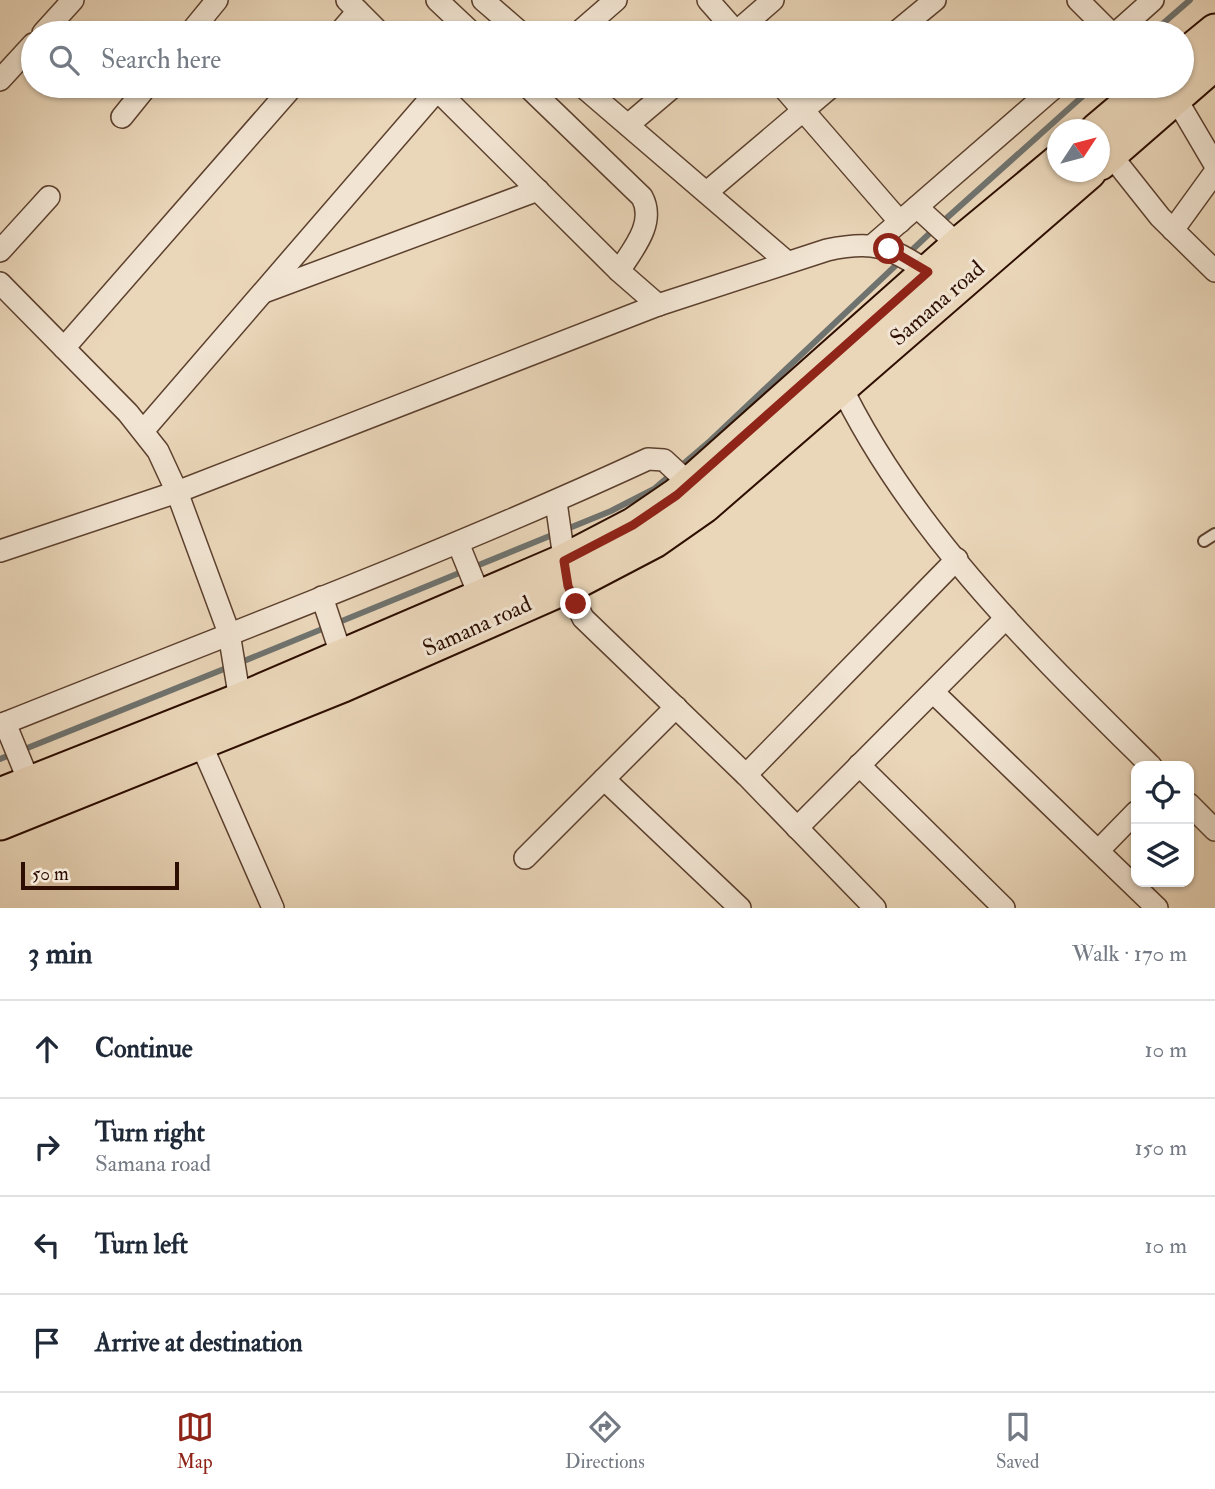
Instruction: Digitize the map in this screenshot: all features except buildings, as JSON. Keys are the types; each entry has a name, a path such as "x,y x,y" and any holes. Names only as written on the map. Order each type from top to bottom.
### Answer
{"main road":[{"path":"1194,48 1215,31"},
{"name":"Samana road","path":"1194,74 1215,63"},
{"name":"Samana road","path":"1110,143 1156,98"},
{"name":"Samana road","path":"0,823 343,685 561,539 654,541 704,506 835,373 946,234 1047,169"},
{"name":"Samana road","path":"11,754 238,687 331,623 469,569 561,539 633,525 676,471 835,373 900,256 1047,181"}],"street":[{"path":"54,21 73,0"},
{"path":"200,21 217,0"},
{"path":"437,0 459,21"},
{"path":"483,0 507,21"},
{"path":"592,21 616,0"},
{"path":"708,0 726,21"},
{"path":"749,21 773,0"},
{"path":"910,21 935,0"},
{"path":"1078,0 1100,21"},
{"path":"1128,21 1153,0"},
{"path":"353,6 368,21"},
{"path":"0,80 21,57"},
{"path":"122,117 137,98"},
{"path":"64,348 283,98"},
{"path":"143,431 428,98"},
{"path":"448,98 619,271 658,305"},
{"path":"539,98 642,197 647,206 648,219 643,231 619,271"},
{"path":"596,98 787,262"},
{"path":"628,125 660,98"},
{"path":"792,98 900,222 946,234 1047,98"},
{"path":"706,192 818,98"},
{"path":"1166,98 1215,164"},
{"path":"1110,165 1215,271"},
{"path":"1173,230 1215,172"},
{"path":"263,292 538,190"},
{"path":"0,251 49,197"},
{"path":"0,551 177,492 658,305 787,262 853,244 900,256 900,222"},
{"path":"0,283 143,431 158,451 177,492 231,641 238,687"},
{"path":"835,373 894,477 957,559 1049,666 1146,761"},
{"path":"11,754 231,641 331,623 469,569 561,539 648,459 676,471"},
{"path":"561,539 583,618 746,775 875,908"},
{"path":"746,775 957,559"},
{"path":"797,828 1006,618"},
{"path":"933,692 1157,908"},
{"path":"525,858 676,707"},
{"path":"201,744 273,908"},
{"path":"859,765 1004,908"},
{"path":"604,779 740,908"},
{"path":"1194,809 1215,830"},
{"path":"1098,851 1131,817"}],"lane":[{"path":"1204,541 1215,534"}],"waterway":[{"path":"1166,21 1190,0"},
{"path":"239,663 611,511 654,489 710,441 930,233 1081,98"},
{"path":"0,759 229,667"}],"route":[{"path":"576,604 568,586 564,561 633,525 677,495 928,272 889,249"}]}
